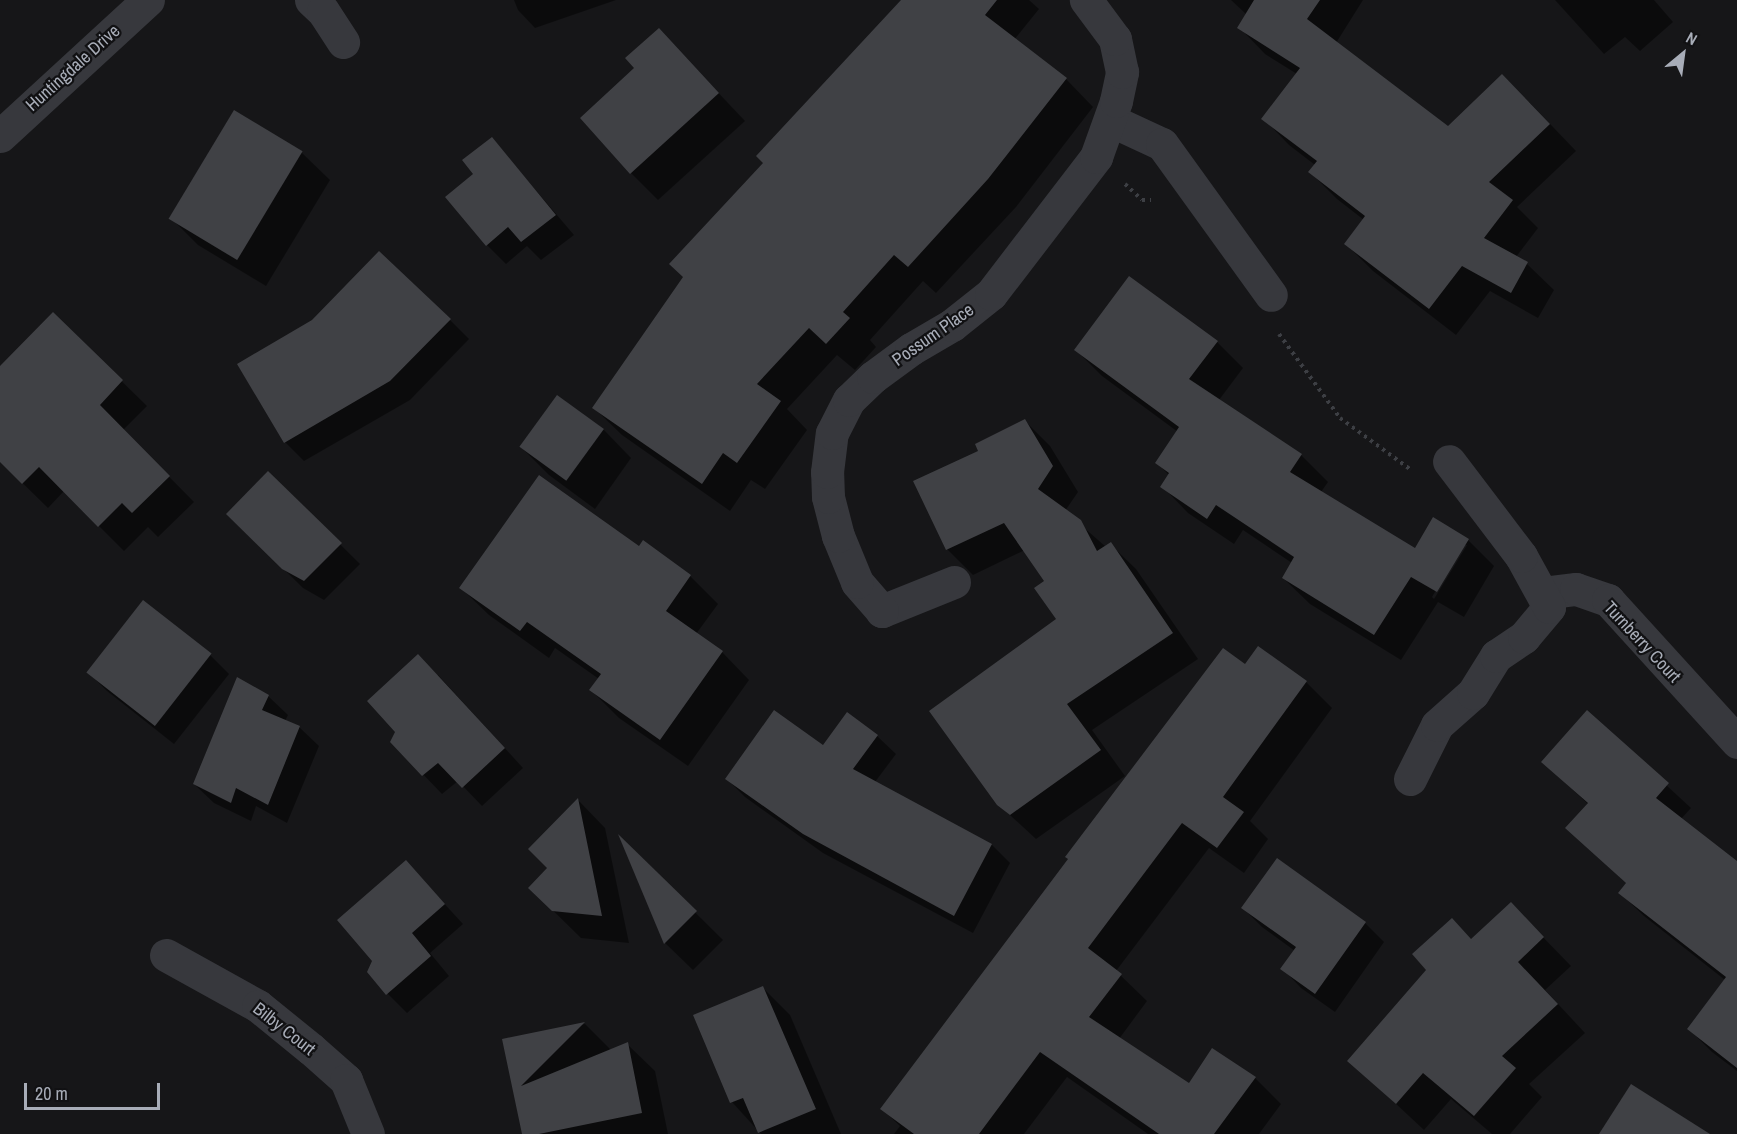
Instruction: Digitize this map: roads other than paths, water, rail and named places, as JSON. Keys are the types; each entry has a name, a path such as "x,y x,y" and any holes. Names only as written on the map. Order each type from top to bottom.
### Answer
{"street":[{"name":"Huntingdale Drive","path":"0,136 148,0"},
{"path":"311,0 323,11 343,42"},
{"name":"Possum Place","path":"954,582 882,611 857,582 838,536 828,497 827,472 832,433 849,400 873,377 952,325 991,294 1096,158 1110,120 1122,72 1115,39 1086,0"},
{"path":"1110,120 1162,144 1271,295"},
{"path":"1410,779 1437,725 1473,693 1496,656 1524,638 1549,607 1521,556 1449,461"},
{"name":"Turnberry Court","path":"1543,593 1576,589 1608,600 1737,742"},
{"name":"Bilby Court","path":"166,955 258,1006 320,1056 346,1080 368,1134"}]}
